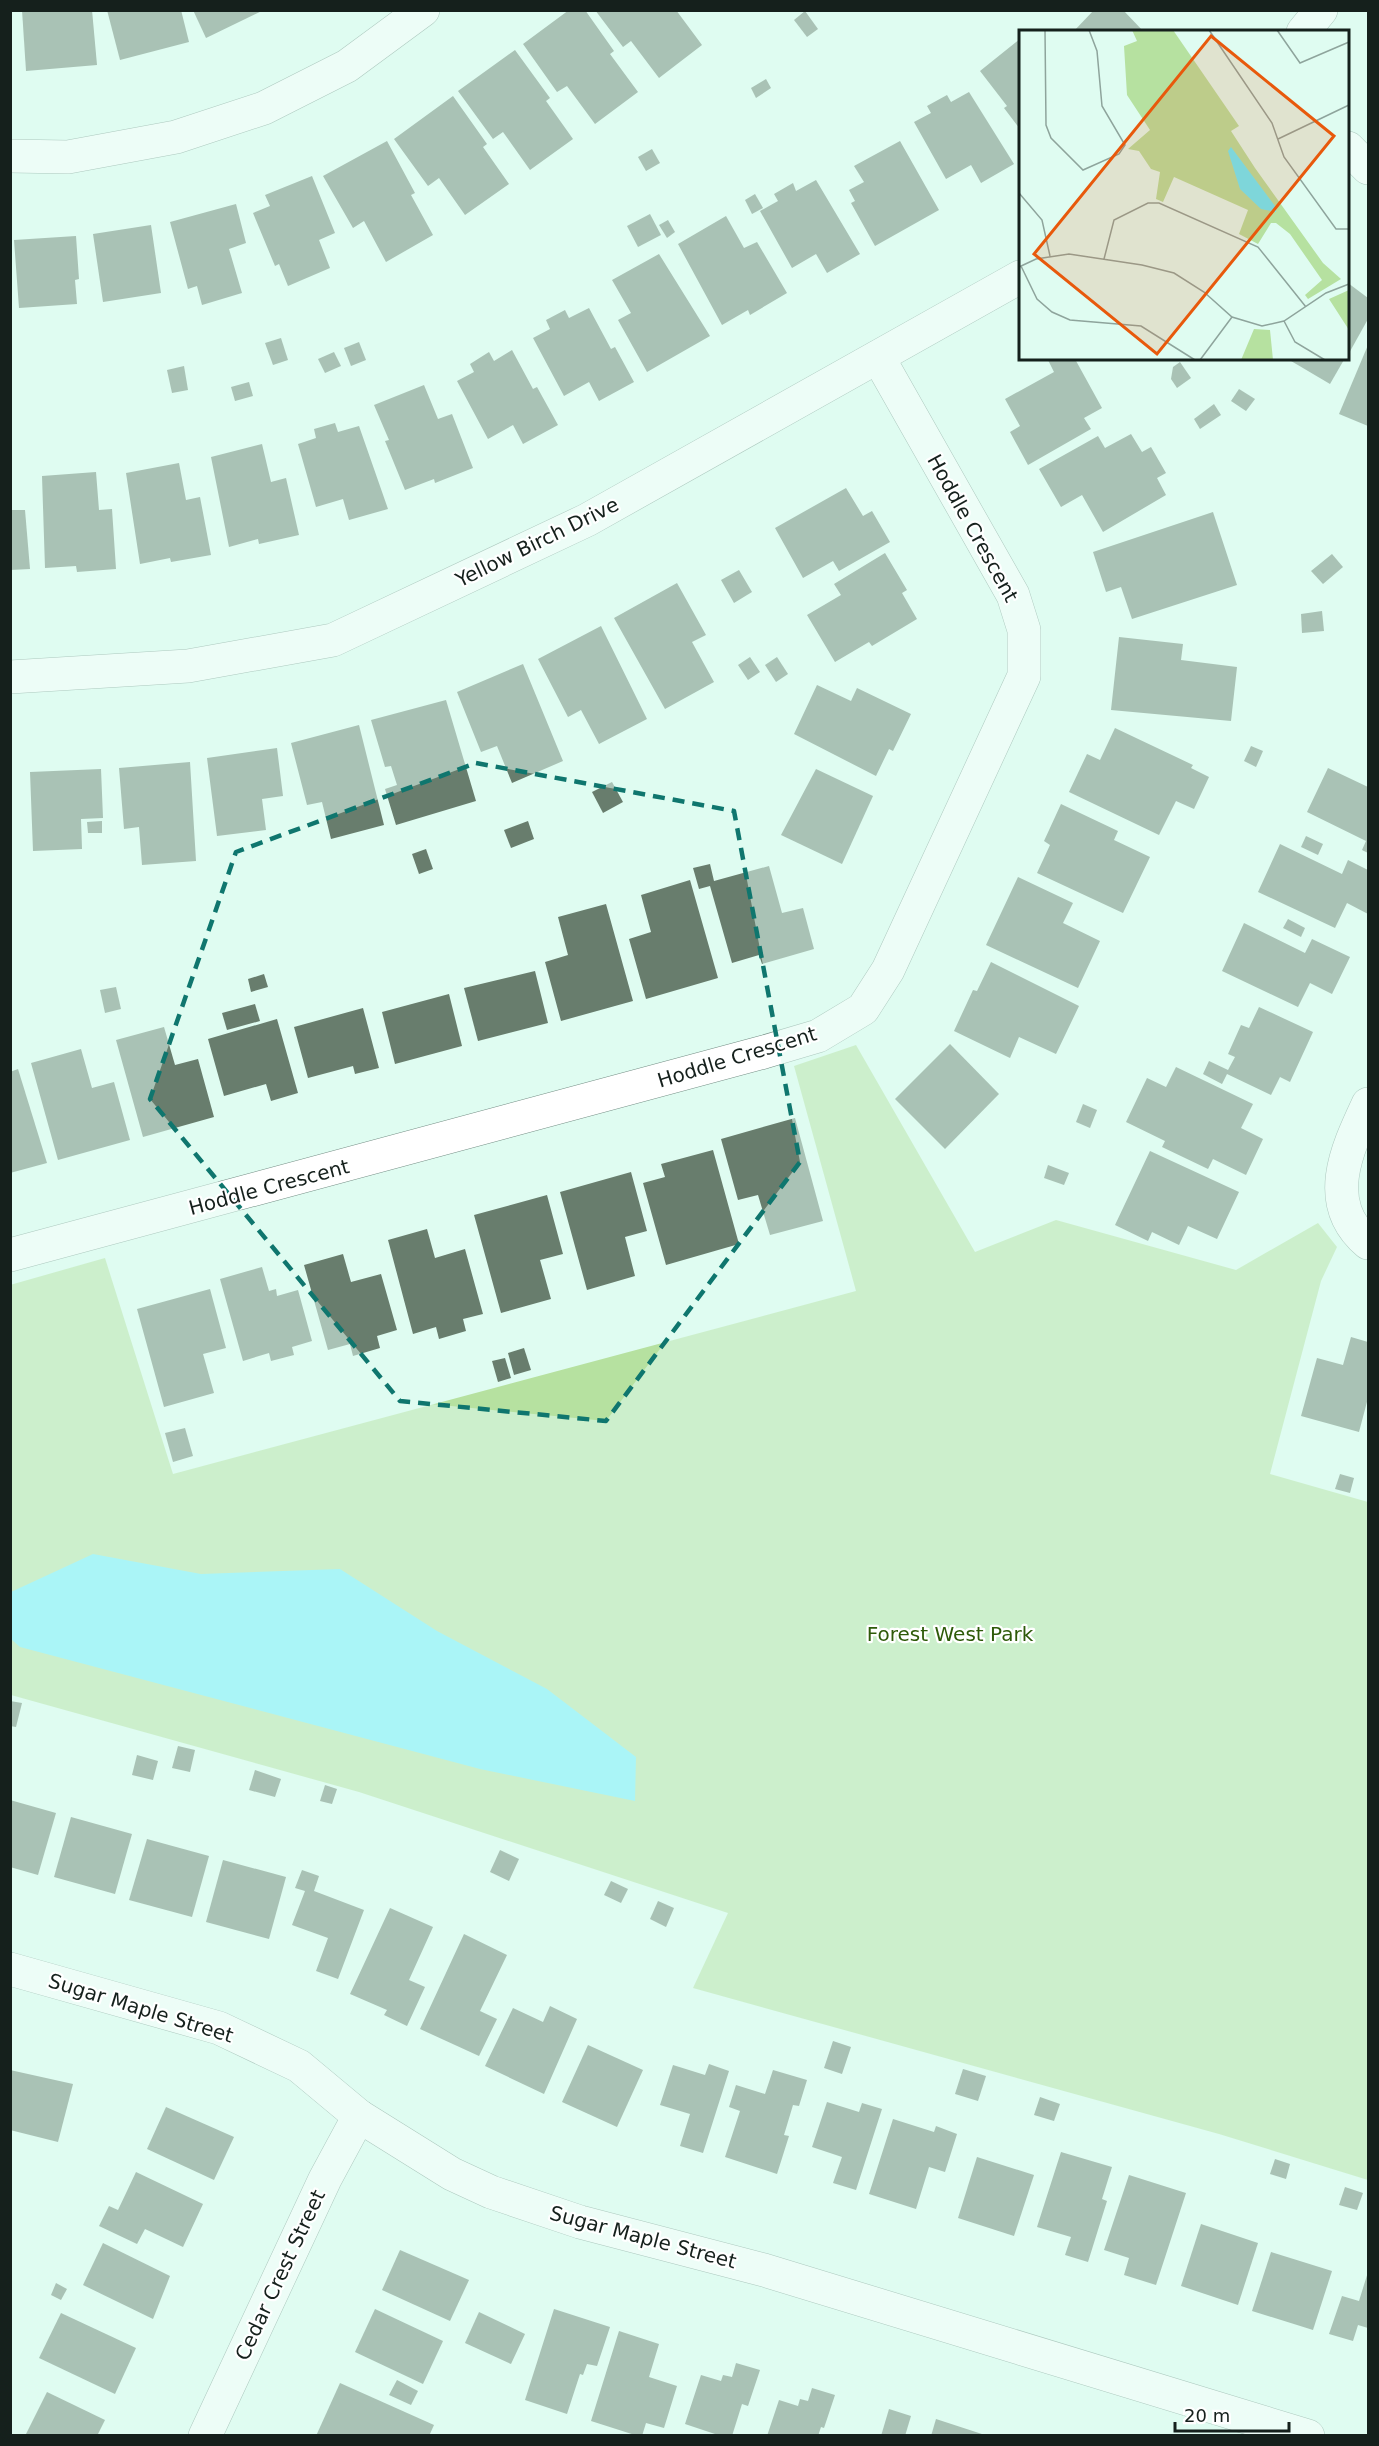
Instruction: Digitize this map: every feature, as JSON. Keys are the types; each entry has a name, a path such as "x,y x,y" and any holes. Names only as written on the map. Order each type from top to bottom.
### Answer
{"street":[{"path":"10,156 68,157 176,137 264,108 347,66 423,10"},
{"path":"1305,30 1321,10"},
{"path":"1349,150 1368,168"},
{"name":"Yellow Birch Drive","path":"10,677 189,666 333,640 587,520 1019,278"},
{"name":"Hoddle Crescent","path":"10,1256 764,1052 818,1036 863,1009 888,970 1024,676 1024,630 1013,595 878,357"},
{"path":"1368,1104 1350,1144 1341,1177 1345,1211 1368,1243"},
{"name":"Sugar Maple Street","path":"10,1969 219,2028 299,2066 359,2116 452,2174 491,2192 547,2211 764,2270 1308,2436"},
{"name":"Cedar Crest Street","path":"205,2436 325,2179 359,2116"}],"highlighted area":[{"path":"476,763 734,811 800,1162 606,1421 400,1401 150,1099 236,852"}],"green space":[{"name":"Forest West Park","path":"856,1045 975,1252 1056,1220 1236,1270 1318,1223 1337,1247 1321,1281 1270,1474 1368,1502 1368,2180 1219,2134 693,1988 728,1913 359,1792 11,1695 10,1285 105,1258 173,1474 856,1291 794,1066"}],"water":[{"path":"93,1554 201,1574 340,1569 437,1631 547,1689 636,1757 635,1801 480,1769 20,1647 11,1639 11,1592"}],"building":[{"path":"22,10 92,10 97,65 26,71"},
{"path":"107,10 181,10 189,42 120,60"},
{"path":"193,10 264,10 206,38"},
{"path":"569,10 585,10 614,51 610,54 638,92 595,124 567,86 557,92 523,44"},
{"path":"595,10 676,10 702,45 659,78 631,41 623,47"},
{"path":"1094,10 1123,10 1142,30 1075,30"},
{"path":"805,11 818,29 807,37 794,20"},
{"path":"1019,40 1019,128 1004,108 1007,106 980,71"},
{"path":"515,50 550,98 546,101 573,139 530,170 503,132 493,139 458,91"},
{"path":"766,79 771,88 756,98 751,88"},
{"path":"969,92 1014,164 981,183 971,165 946,179 914,122 931,113 927,106 947,95 951,102"},
{"path":"453,96 487,144 483,147 509,184 465,215 439,178 428,186 394,139"},
{"path":"387,141 415,193 411,195 433,235 386,262 364,221 353,228 323,176"},
{"path":"900,141 939,210 875,246 851,203 855,201 849,190 864,182 854,166"},
{"path":"652,149 660,163 646,171 638,157"},
{"path":"312,176 335,233 319,240 330,268 288,286 279,264 275,266 253,213 270,206 265,195"},
{"path":"816,180 860,254 827,273 816,254 792,268 760,211 778,201 774,194 793,183 796,191"},
{"path":"755,194 763,208 752,214 745,200"},
{"path":"236,204 246,243 229,249 242,293 202,305 197,286 188,289 170,222"},
{"path":"650,214 661,235 638,247 627,226"},
{"path":"726,216 744,248 757,242 787,293 750,315 748,310 722,325 678,244"},
{"path":"668,220 675,232 667,238 659,225"},
{"path":"151,225 161,293 103,302 93,234"},
{"path":"76,236 79,279 75,280 77,304 19,308 14,240"},
{"path":"659,254 710,336 647,372 618,320 631,313 612,280"},
{"path":"1349,284 1368,298 1368,319 1349,353"},
{"path":"589,308 611,349 615,347 634,382 599,401 589,382 564,396 533,338 550,329 546,320 565,310 569,318"},
{"path":"281,338 288,360 273,365 265,343"},
{"path":"359,342 366,360 351,366 344,348"},
{"path":"1368,345 1368,426 1339,414"},
{"path":"512,350 533,389 537,387 558,425 523,444 513,425 488,439 457,381 474,372 470,364 489,352 494,361"},
{"path":"334,352 341,366 325,373 318,359"},
{"path":"1048,360 1076,360 1102,408 1084,418 1091,429 1028,465 1010,432 1020,426 1005,399 1054,372"},
{"path":"1289,360 1344,360 1330,384"},
{"path":"1180,362 1191,378 1177,388 1171,379 1173,367"},
{"path":"184,366 188,390 172,393 167,370"},
{"path":"249,382 253,396 235,401 231,387"},
{"path":"424,385 438,419 452,414 473,468 435,483 434,479 405,490 385,441 389,440 374,405"},
{"path":"1239,389 1255,399 1246,411 1231,401"},
{"path":"1214,404 1221,415 1200,429 1194,419"},
{"path":"335,423 338,432 359,426 388,509 349,520 343,499 316,507 298,444 316,438 314,429"},
{"path":"1131,434 1142,452 1151,447 1166,473 1157,478 1166,495 1103,532 1082,495 1061,507 1039,469 1098,436 1105,448"},
{"path":"262,444 271,482 286,478 299,535 259,544 258,539 229,547 211,457"},
{"path":"179,463 186,500 200,497 211,555 171,562 170,558 140,564 126,473"},
{"path":"96,472 99,510 112,509 116,569 77,572 76,566 45,568 42,476"},
{"path":"846,488 863,516 872,511 890,542 839,571 833,561 803,578 775,528"},
{"path":"10,510 25,510 30,569 10,570"},
{"path":"1213,512 1237,585 1132,619 1121,587 1106,592 1093,552"},
{"path":"885,553 907,590 902,593 917,619 872,646 869,642 835,662 807,615 841,595 834,584"},
{"path":"1332,554 1343,567 1323,584 1311,571"},
{"path":"739,570 752,592 734,603 721,580"},
{"path":"677,583 706,635 692,642 714,682 665,709 614,618"},
{"path":"1322,611 1324,631 1302,633 1301,614"},
{"path":"601,626 647,719 599,744 581,710 568,717 538,659"},
{"path":"1119,637 1183,644 1181,660 1237,667 1231,721 1111,710"},
{"path":"750,657 760,672 748,680 738,665"},
{"path":"777,657 788,674 776,682 765,665"},
{"path":"523,664 563,761 512,783 497,746 481,752 457,692"},
{"path":"817,685 851,701 857,688 911,714 893,751 889,749 876,776 794,734"},
{"path":"446,700 476,801 396,825 385,789 397,785 391,766 385,767 371,720"},
{"path":"359,725 384,825 331,839 322,802 307,805 291,743"},
{"path":"1115,728 1193,765 1191,768 1209,777 1194,809 1176,801 1159,835 1069,792 1087,754 1100,760"},
{"path":"1251,746 1263,751 1256,767 1244,761"},
{"path":"277,748 283,796 262,799 266,830 217,836 207,758"},
{"path":"190,762 196,861 142,865 139,827 124,829 119,768"},
{"path":"1328,768 1368,787 1368,853 1362,850 1366,841 1307,812"},
{"path":"101,769 103,818 81,819 82,849 33,851 30,772"},
{"path":"816,769 873,796 842,864 781,835"},
{"path":"612,782 623,802 603,813 592,792"},
{"path":"1061,804 1118,831 1114,840 1150,857 1123,913 1037,873 1050,845 1044,841"},
{"path":"102,821 102,833 88,833 87,822"},
{"path":"528,821 534,839 511,848 504,830"},
{"path":"1306,836 1323,844 1318,855 1301,847"},
{"path":"1280,844 1342,874 1348,860 1368,870 1368,914 1347,903 1335,928 1258,892"},
{"path":"426,849 433,869 419,874 412,854"},
{"path":"710,864 714,881 769,866 782,913 803,908 814,949 762,964 759,955 732,963 710,886 699,889 693,868"},
{"path":"1018,877 1073,903 1063,923 1100,941 1078,988 986,945"},
{"path":"690,880 718,978 646,999 629,939 651,932 641,895"},
{"path":"606,904 633,1001 561,1021 545,962 568,955 558,917"},
{"path":"1288,919 1305,928 1301,937 1283,928"},
{"path":"1244,923 1305,953 1312,939 1350,957 1332,994 1310,983 1298,1007 1222,971"},
{"path":"991,962 1079,1006 1056,1054 1019,1037 1010,1058 954,1031 973,990 977,991"},
{"path":"535,971 548,1023 478,1041 464,988"},
{"path":"264,974 268,987 251,992 248,979"},
{"path":"116,987 121,1009 105,1013 100,990"},
{"path":"449,994 462,1046 395,1064 382,1012"},
{"path":"255,1004 260,1021 227,1030 222,1013"},
{"path":"1259,1007 1313,1032 1290,1082 1280,1077 1271,1095 1227,1074 1222,1084 1203,1074 1209,1061 1228,1070 1235,1057 1228,1054 1241,1025 1249,1028"},
{"path":"363,1008 379,1068 355,1074 353,1066 308,1078 294,1027"},
{"path":"277,1019 298,1093 271,1101 266,1084 224,1096 208,1039"},
{"path":"164,1027 175,1065 198,1059 214,1117 143,1137 116,1040"},
{"path":"950,1044 999,1094 945,1149 895,1099"},
{"path":"81,1049 92,1088 114,1082 130,1140 58,1160 31,1063"},
{"path":"1176,1067 1253,1104 1241,1128 1263,1139 1246,1175 1213,1159 1208,1169 1162,1147 1165,1141 1126,1122 1147,1078 1166,1087"},
{"path":"18,1069 47,1163 10,1173 10,1072"},
{"path":"1083,1104 1097,1110 1090,1128 1076,1122"},
{"path":"795,1118 823,1221 770,1235 758,1195 738,1200 721,1139"},
{"path":"713,1150 739,1244 666,1265 643,1183 665,1177 661,1164"},
{"path":"1150,1151 1239,1192 1217,1239 1188,1226 1179,1245 1152,1232 1148,1241 1115,1225"},
{"path":"1048,1165 1069,1173 1064,1185 1044,1178"},
{"path":"631,1172 647,1231 625,1237 635,1276 587,1290 560,1192"},
{"path":"547,1195 563,1254 540,1260 551,1299 501,1313 474,1215"},
{"path":"427,1229 435,1258 465,1249 483,1314 463,1319 466,1331 439,1339 436,1327 413,1334 388,1240"},
{"path":"343,1254 351,1282 381,1274 397,1330 377,1336 380,1348 353,1356 350,1344 328,1350 304,1265"},
{"path":"262,1267 269,1291 276,1289 277,1296 298,1290 312,1341 292,1347 294,1355 271,1361 269,1353 243,1361 220,1279"},
{"path":"210,1289 226,1348 203,1354 214,1393 164,1407 137,1309"},
{"path":"1351,1337 1368,1342 1368,1398 1359,1432 1301,1416 1317,1358 1343,1365"},
{"path":"524,1348 531,1370 514,1375 508,1353"},
{"path":"505,1358 511,1378 498,1382 492,1361"},
{"path":"185,1428 193,1456 173,1462 165,1433"},
{"path":"1340,1474 1354,1478 1350,1493 1335,1489"},
{"path":"10,1701 22,1703 16,1727 10,1726"},
{"path":"178,1746 195,1750 190,1772 172,1768"},
{"path":"137,1755 158,1761 153,1780 132,1775"},
{"path":"255,1770 281,1779 275,1797 249,1790"},
{"path":"325,1785 337,1789 332,1804 320,1801"},
{"path":"10,1800 56,1813 38,1875 10,1867"},
{"path":"71,1817 132,1834 115,1894 54,1877"},
{"path":"147,1839 209,1856 192,1917 129,1900"},
{"path":"500,1850 519,1859 509,1881 490,1872"},
{"path":"223,1860 286,1877 269,1939 206,1922"},
{"path":"302,1870 319,1876 314,1891 364,1910 338,1979 316,1971 328,1938 292,1925 305,1891 295,1888"},
{"path":"611,1881 628,1889 621,1903 604,1895"},
{"path":"658,1901 674,1908 666,1927 650,1919"},
{"path":"390,1908 433,1927 409,1980 425,1987 407,2026 384,2015 387,2010 350,1994"},
{"path":"464,1934 507,1955 480,2011 497,2019 479,2056 420,2029"},
{"path":"550,2006 577,2019 544,2094 485,2066 513,2008 543,2022"},
{"path":"833,2041 851,2047 842,2074 824,2068"},
{"path":"588,2045 643,2070 617,2127 562,2102"},
{"path":"709,2064 729,2071 703,2153 680,2146 690,2114 660,2105 673,2065 705,2075"},
{"path":"963,2069 986,2076 978,2101 955,2094"},
{"path":"10,2070 73,2084 58,2142 10,2130"},
{"path":"773,2070 807,2080 799,2106 793,2105 784,2135 789,2136 777,2174 725,2157 740,2111 729,2107 736,2085 765,2094"},
{"path":"1040,2097 1060,2104 1054,2121 1034,2115"},
{"path":"827,2102 859,2112 862,2103 882,2109 856,2190 833,2183 842,2157 812,2147"},
{"path":"166,2107 234,2137 214,2180 147,2149"},
{"path":"893,2119 934,2132 936,2126 957,2134 945,2172 929,2167 916,2209 869,2194"},
{"path":"1061,2152 1112,2167 1102,2199 1107,2201 1088,2262 1065,2255 1071,2237 1037,2227"},
{"path":"977,2157 1034,2175 1014,2236 958,2218"},
{"path":"1275,2159 1290,2164 1286,2179 1270,2174"},
{"path":"136,2172 203,2204 183,2247 145,2229 137,2244 99,2226 109,2206 118,2210"},
{"path":"1129,2175 1186,2193 1156,2285 1124,2275 1129,2258 1104,2250"},
{"path":"1345,2187 1363,2193 1357,2210 1339,2205"},
{"path":"1201,2224 1258,2243 1238,2305 1181,2286"},
{"path":"103,2243 170,2276 153,2319 83,2285"},
{"path":"400,2250 469,2280 450,2321 382,2290"},
{"path":"1271,2252 1332,2271 1313,2330 1252,2311"},
{"path":"1368,2272 1368,2328 1358,2325 1353,2341 1329,2334 1342,2296 1359,2301"},
{"path":"56,2283 67,2289 61,2300 51,2295"},
{"path":"375,2309 443,2341 423,2384 355,2352"},
{"path":"554,2309 610,2327 597,2366 587,2364 583,2375 580,2374 567,2414 525,2400"},
{"path":"479,2312 525,2334 511,2364 465,2343"},
{"path":"61,2313 136,2348 115,2394 39,2358"},
{"path":"619,2331 659,2344 649,2377 677,2386 664,2428 646,2423 642,2436 591,2421"},
{"path":"736,2363 760,2370 748,2406 742,2404 732,2436 721,2436 685,2424 701,2375 721,2381 723,2375 732,2377"},
{"path":"397,2380 418,2391 411,2405 389,2395"},
{"path":"340,2383 434,2425 429,2436 316,2436"},
{"path":"812,2388 835,2395 824,2428 821,2427 818,2436 767,2436 779,2400 798,2406 800,2399 808,2401"},
{"path":"47,2392 105,2420 97,2436 25,2436"},
{"path":"889,2409 911,2416 905,2436 881,2436"},
{"path":"936,2419 985,2435 985,2436 931,2436"}]}
